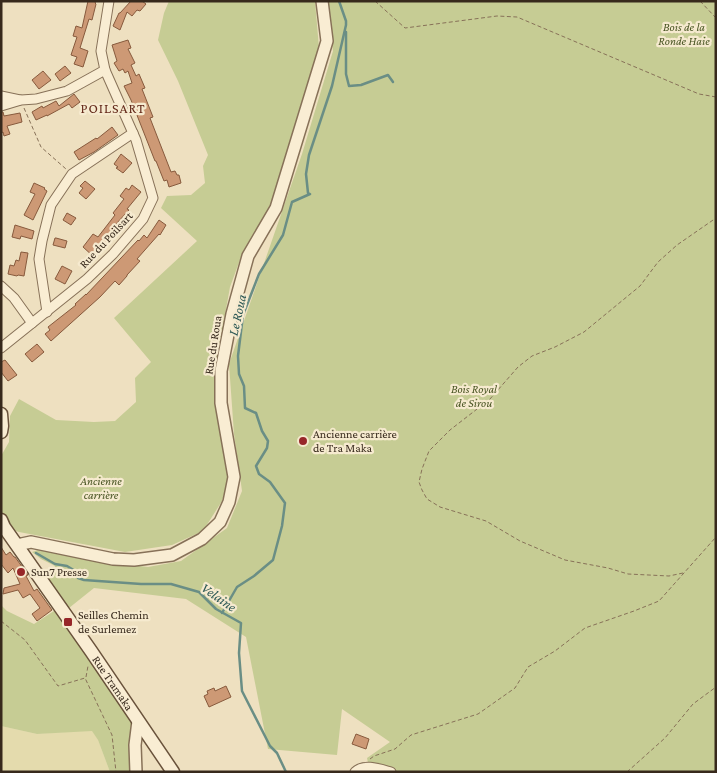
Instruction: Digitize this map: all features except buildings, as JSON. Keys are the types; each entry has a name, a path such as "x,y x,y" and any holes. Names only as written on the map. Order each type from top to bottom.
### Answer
{"main road":[{"path":"1,414 1,432"},
{"name":"Rue Tramaka","path":"1,520 173,772"}],"street":[{"path":"108,6 116,1"},
{"name":"Rue du Roua","path":"17,545 31,542 113,558 134,560 172,555 202,539 220,522 229,502 234,476 221,402 221,371 230,323 248,256 276,208 327,41 322,1"},
{"name":"Rue du Poilsart","path":"1,348 87,279 113,254 143,219 153,198 136,140 104,70 101,51 108,6"},
{"path":"1,106 67,91 104,70"},
{"path":"1,96 21,100"},
{"path":"47,312 39,260 51,205 72,174 133,133"},
{"path":"1,286 14,298 32,324"},
{"path":"136,772 135,745 138,720"},
{"path":"358,769 391,772"}],"path":[{"path":"376,1 405,28 497,16 517,17 699,94 716,97"},
{"path":"700,1 716,18"},
{"path":"21,100 41,147 72,174"},
{"path":"683,573 669,576 628,574 608,568 565,560 520,541 486,521 440,507 427,499 419,482 429,452 450,430 490,399 518,367 532,356 584,332 640,286 658,262 677,245 716,218"},
{"path":"358,769 374,756 395,749 410,735 478,714 515,688 528,667 555,651 585,628 659,601 716,537"},
{"path":"1,620 25,640 58,686 86,678 112,735 116,772"},
{"path":"627,772 665,738 693,704 716,687"}],"shaded area":[{"path":"1,726 37,734 92,730 98,740 110,772 1,772"}],"green space":[{"name":"Ancienne carrière","path":"169,1 315,1 319,48 272,202 241,257 230,287 214,376 228,480 222,501 203,531 172,545 125,552 19,532 4,527 1,520 1,456 9,442 10,416 19,399 56,420 94,422 115,421 136,402 135,378 151,362 114,318 197,241 161,208 167,196 191,195 205,183 203,166 208,155 178,81 158,40 164,13"},
{"name":"Bois Royal de Sirou","path":"327,1 716,1 716,772 370,772 367,758 390,742 342,709 337,755 268,749 246,637 186,599 94,588 64,612 138,721 136,772 110,772 98,740 92,731 37,734 1,726 1,605 7,611 34,624 60,607 41,580 52,572 55,566 32,552 38,550 90,560 148,567 181,561 227,528 242,491 234,434 229,364 302,154 333,51"}],"waterway":[{"name":"Le Roua","path":"222,613 237,587 273,560 282,526 285,503 270,482 259,474 256,466 267,448 268,441 262,431 256,413 245,408 244,386 239,374 238,356 243,315 259,274 283,235 292,202 310,194 308,193 306,174 309,155 332,86 346,25 339,1"},
{"path":"346,32 346,74 349,86 361,85 388,75 393,82"},
{"name":"Velaine","path":"36,553 55,564 67,566 77,572 78,578 84,580 171,584 199,592 216,609 241,623 239,653 242,691 270,746 277,753 286,772"}],"place":[{"name":"Ancienne carrière de Tra Maka","path":"303,441"},
{"name":"Sun7 Presse","path":"21,572"},
{"name":"Seilles Chemin de Surlemez","path":"68,622"}],"district":[{"name":"POILSART","path":"113,108"}],"park label":[{"name":"Bois de la Ronde Haie","path":"684,34"}]}
